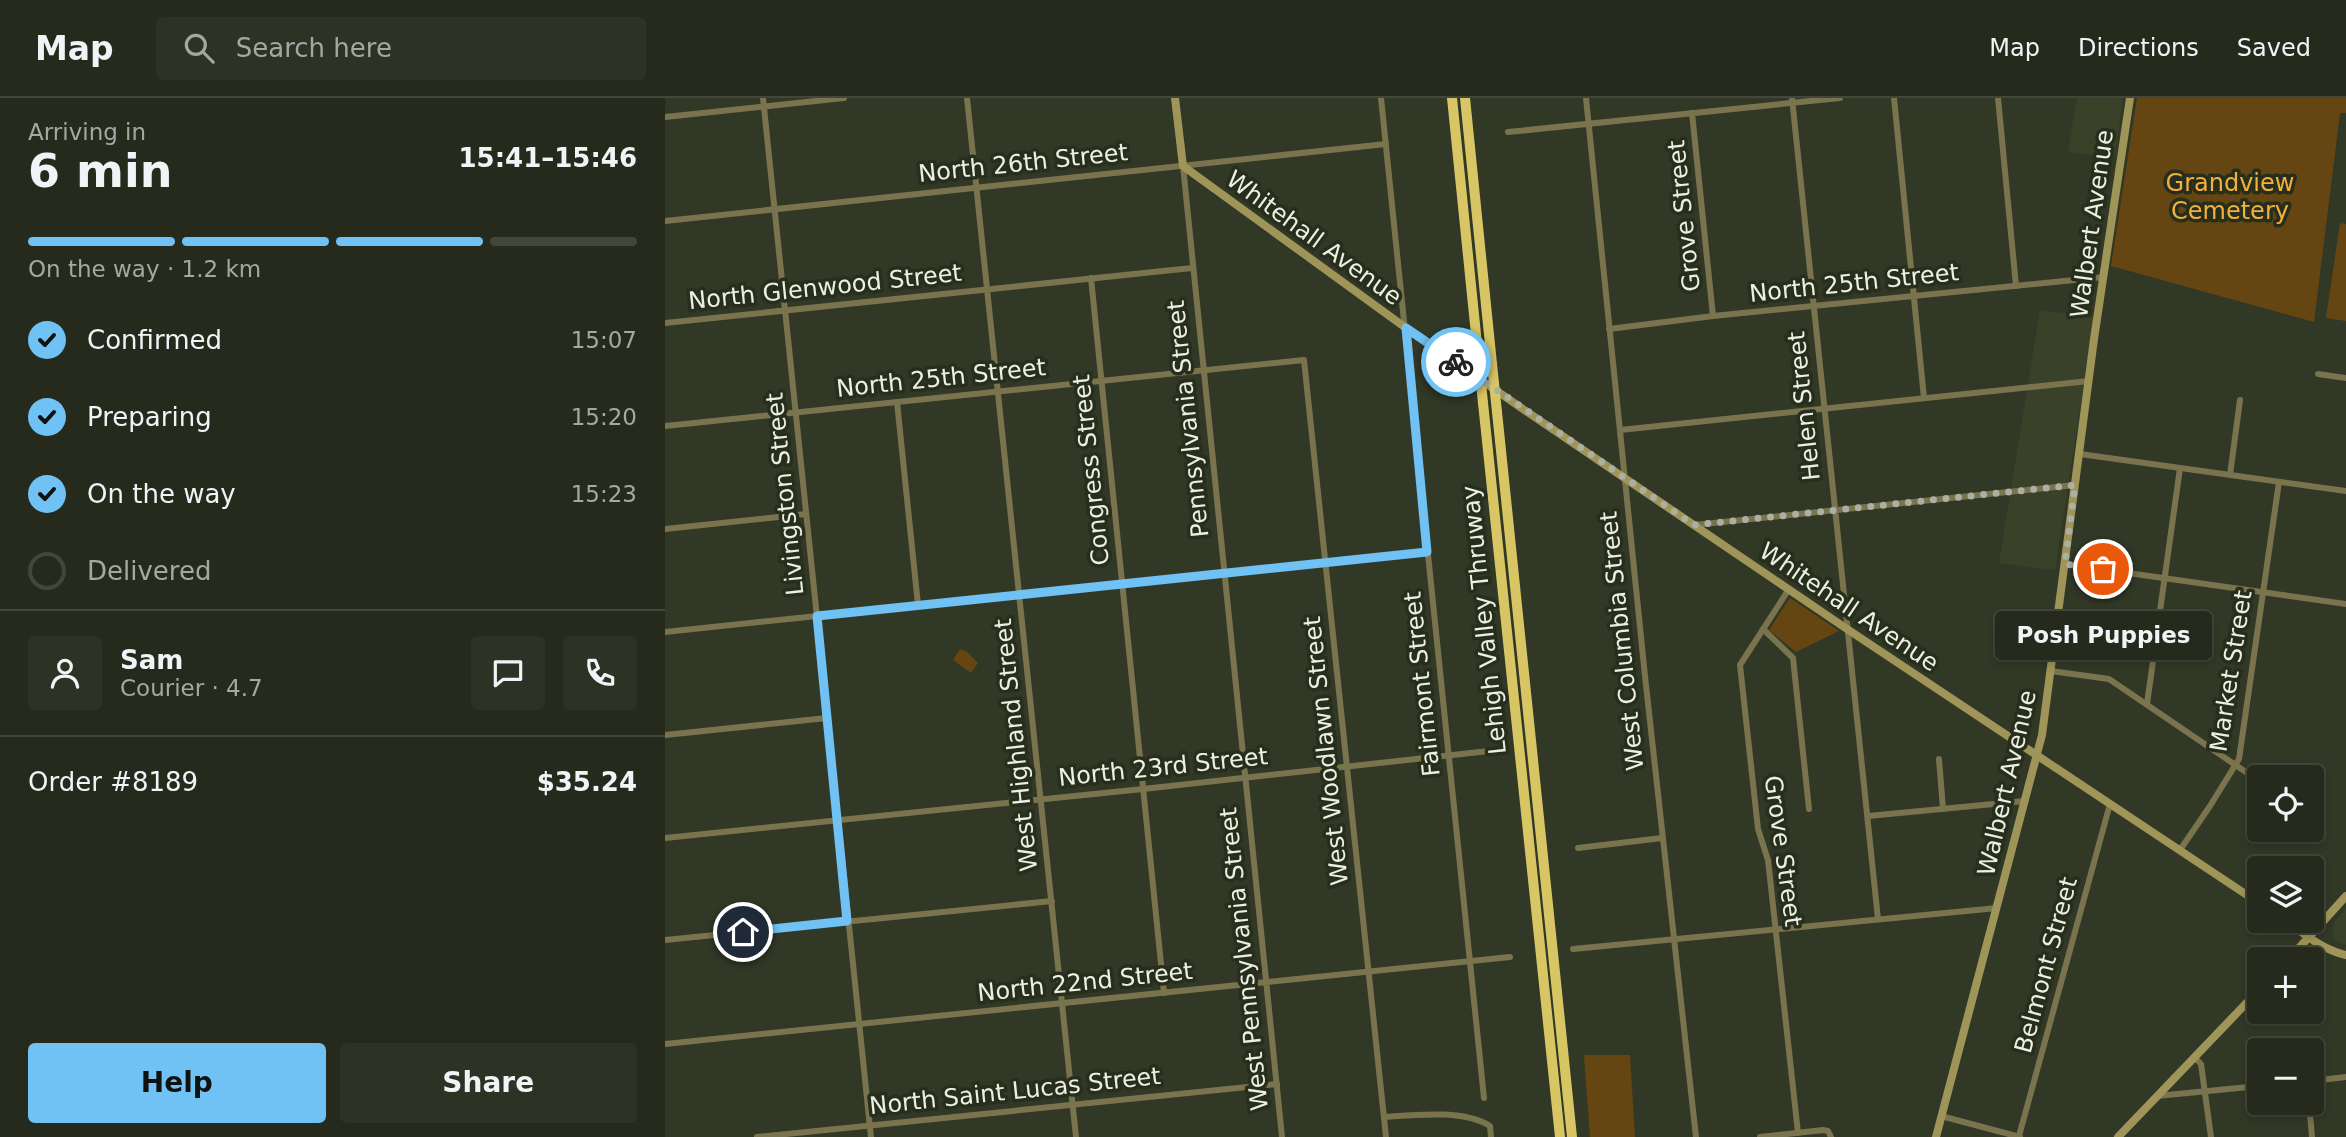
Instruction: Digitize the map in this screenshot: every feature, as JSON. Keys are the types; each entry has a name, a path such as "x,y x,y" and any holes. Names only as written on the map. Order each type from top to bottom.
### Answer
{"highway":[{"name":"Lehigh Valley Thruway","path":"1452,98 1560,1137"},
{"name":"Lehigh Valley Thruway","path":"1465,98 1572,1137"}],"street":[{"path":"665,117 764,102 844,98"},
{"name":"West Highland Street","path":"967,98 1076,1137"},
{"name":"Pennsylvania Street","path":"1175,98 1245,778"},
{"name":"Fairmont Street","path":"1381,98 1484,1098"},
{"name":"West Columbia Street","path":"1586,98 1662,838 1696,1137"},
{"path":"1508,132 1792,100 1840,98"},
{"path":"1894,98 1924,398"},
{"path":"1998,98 2016,286"},
{"name":"Walbert Avenue","path":"1936,1137 2038,755 2130,98"},
{"name":"Helen Street","path":"1792,100 1878,919"},
{"name":"Livingston Street","path":"764,102 871,1137"},
{"name":"Grove Street","path":"1692,113 1713,316"},
{"name":"North 26th Street","path":"665,220 1386,145"},
{"name":"Whitehall Avenue","path":"1182,166 1406,328 1847,629 2247,895"},
{"name":"North Glenwood Street","path":"665,323 1192,268"},
{"name":"North 25th Street","path":"1609,329 2104,277"},
{"name":"Congress Street","path":"1091,278 1164,993"},
{"name":"North 25th Street","path":"665,426 1304,360"},
{"name":"West Woodlawn Street","path":"1304,360 1386,1137"},
{"path":"2318,374 2346,377"},
{"path":"1620,430 2089,381"},
{"path":"2231,475 2240,400"},
{"path":"897,402 918,605"},
{"path":"2080,454 2346,491"},
{"path":"2147,704 2180,467"},
{"name":"Market Street","path":"2180,850 2236,766 2241,752 2279,482"},
{"path":"1694,525 2075,485"},
{"path":"665,528 806,514"},
{"path":"665,632 1427,552"},
{"path":"2065,564 2346,604"},
{"name":"Grove Street","path":"1789,589 1740,665 1758,829 1768,860 1798,1133"},
{"path":"1763,629 1793,658 1809,809"},
{"path":"2051,671 2109,679 2247,773"},
{"path":"665,735 827,718"},
{"name":"North 23rd Street","path":"665,838 1498,750"},
{"path":"1939,759 1943,809"},
{"name":"West Pennsylvania Street","path":"1245,778 1282,1137"},
{"path":"1868,816 2025,800"},
{"name":"Belmont Street","path":"2019,1136 2110,804"},
{"path":"1578,848 1662,838"},
{"path":"2300,947 2346,896"},
{"path":"665,940 1052,901"},
{"path":"1573,949 1997,908"},
{"path":"2302,933 2331,950 2346,955"},
{"name":"North 22nd Street","path":"665,1044 1510,957"},
{"path":"2118,1137 2247,1002"},
{"path":"2194,1057 2201,1064 2207,1092 2211,1137"},
{"path":"2324,1079 2346,1077"},
{"name":"North Saint Lucas Street","path":"757,1137 1277,1084"},
{"path":"2157,1096 2247,1087"},
{"path":"1384,1117 1438,1113 1482,1122 1490,1126 1491,1137"},
{"path":"2310,1115 2312,1137"},
{"path":"1941,1116 2019,1136"},
{"path":"1760,1137 1823,1130 1828,1131 1831,1137"}],"shaded area":[{"path":"2077,98 2123,98 2115,157 2068,152"},
{"path":"2040,310 2094,318 2055,570 1999,563"},
{"path":"2346,909 2346,945 2334,938 2332,930 2335,921"}],"green space":[{"name":"Grandview Cemetery","path":"2137,98 2346,98 2346,113 2340,113 2314,322 2111,266"},
{"path":"2340,223 2346,224 2346,321 2326,318"},
{"path":"1790,598 1839,631 1796,652 1769,630"},
{"path":"960,649 966,651 978,663 971,673 953,660"},
{"path":"1584,1055 1630,1055 1635,1137 1590,1137"}],"way so far":[{"path":"1456,362 1694,525 2075,485 2065,564 2103,569"}],"place":[{"name":"Posh Puppies","path":"2103,569"}],"route":[{"path":"743,932 847,921 817,616 1427,552 1406,328 1456,362"}]}
